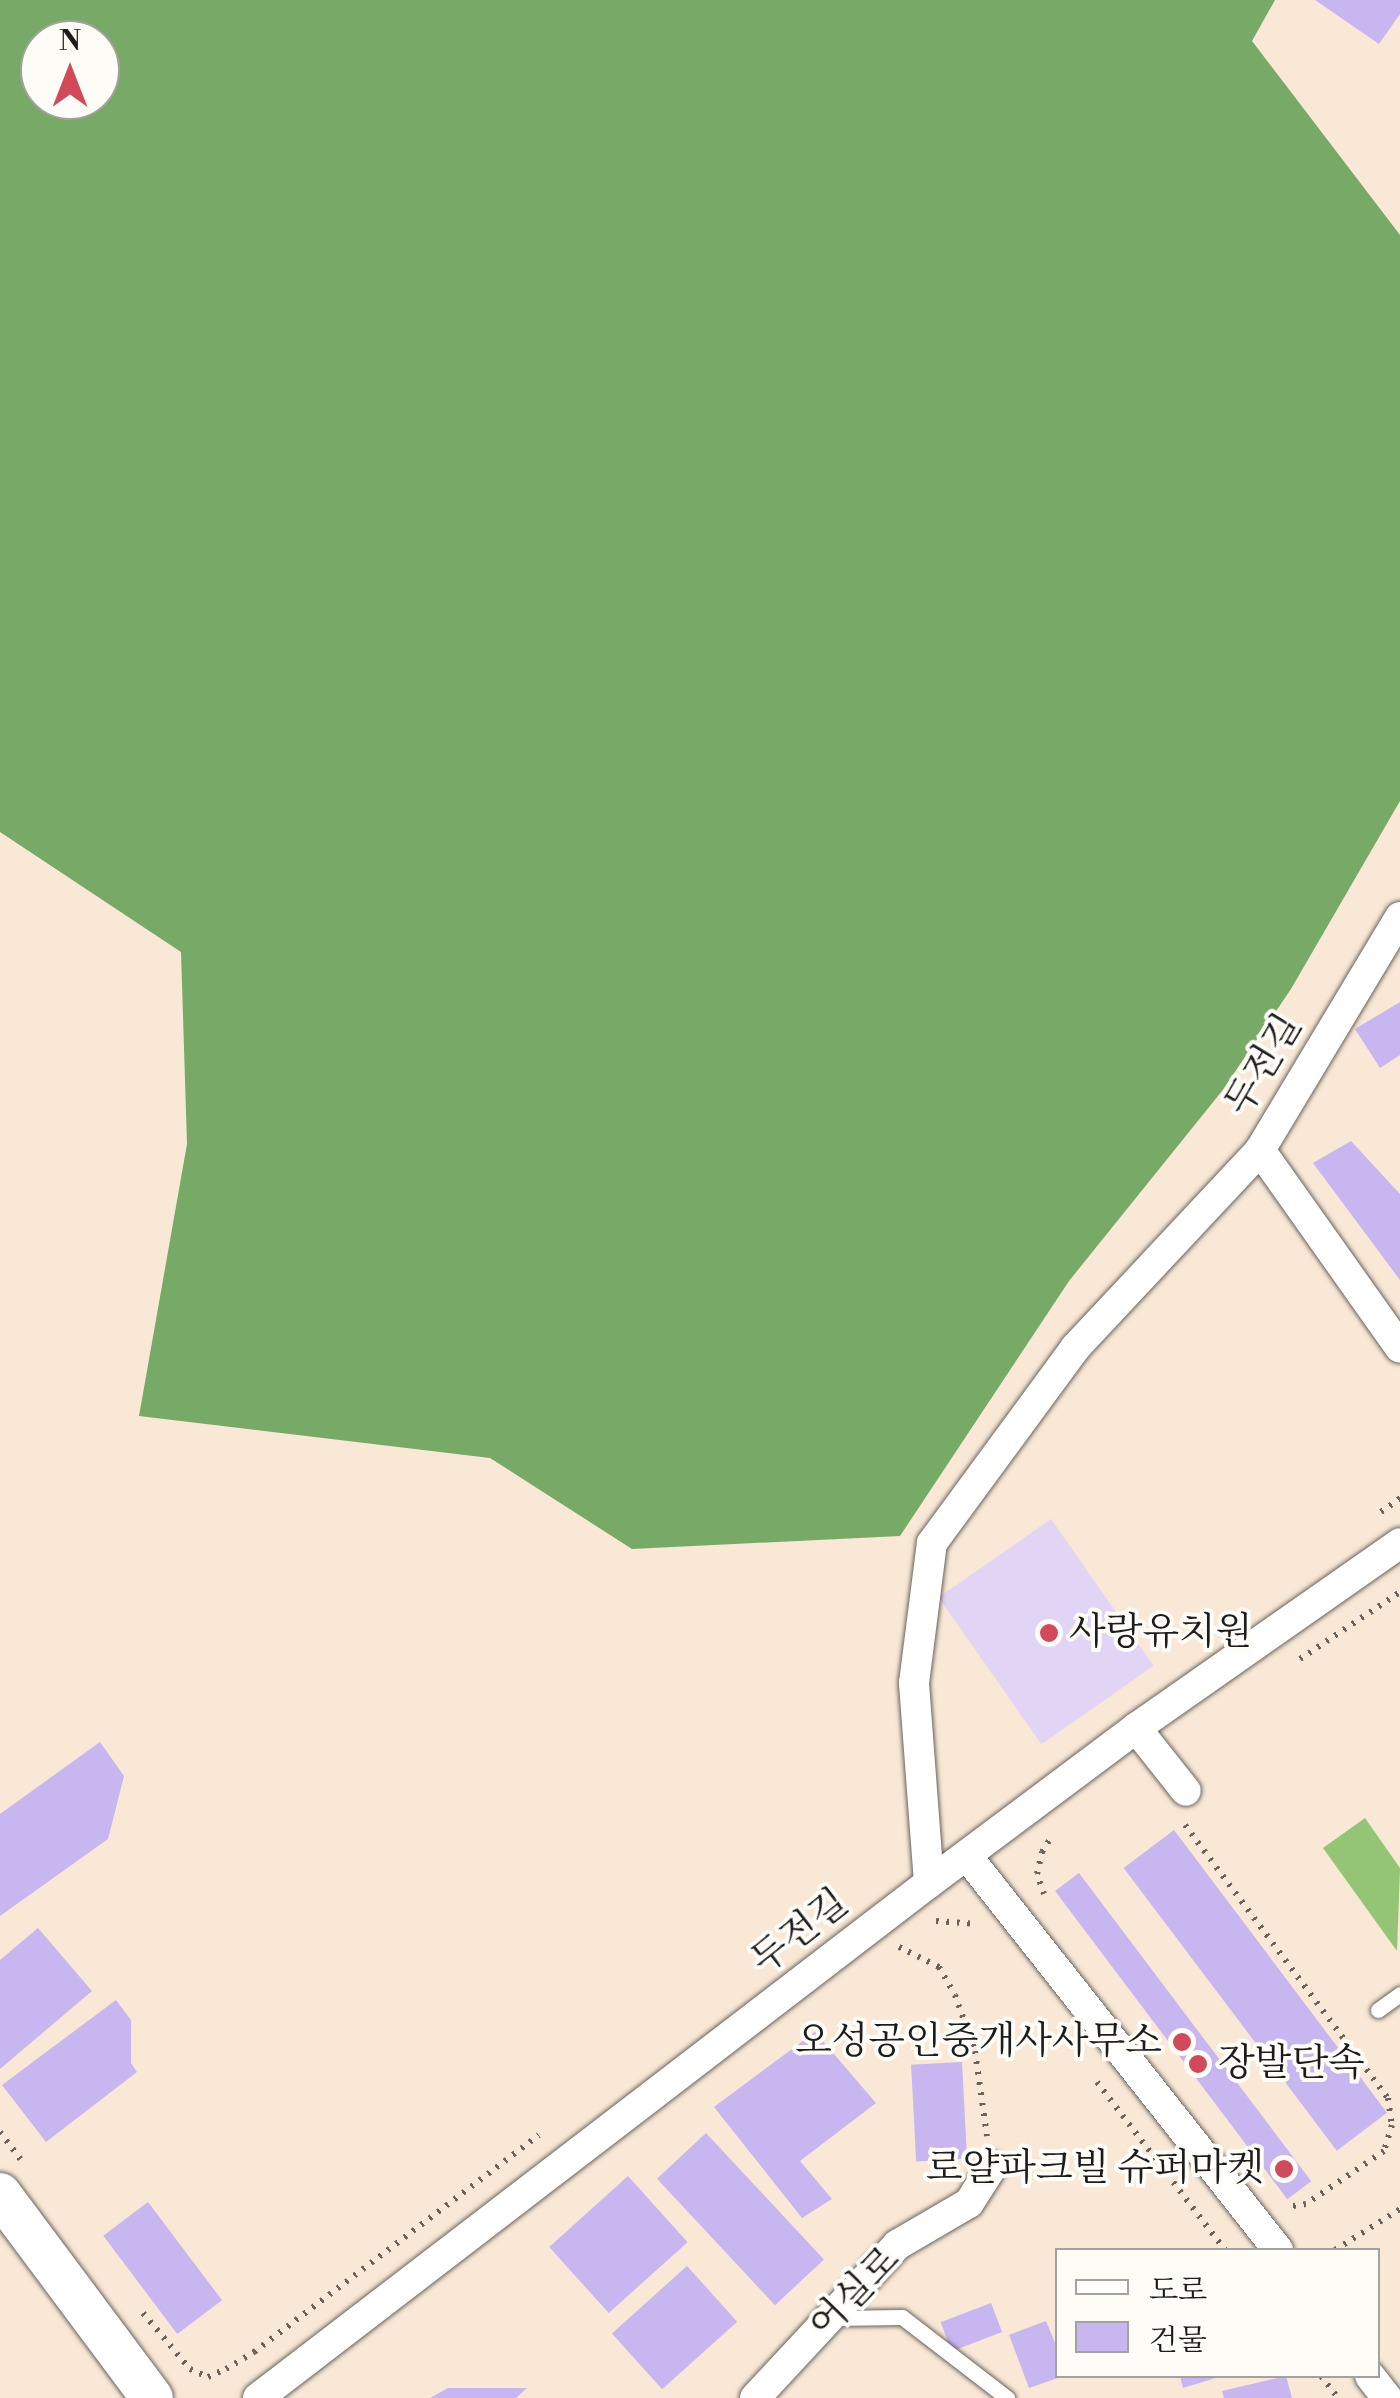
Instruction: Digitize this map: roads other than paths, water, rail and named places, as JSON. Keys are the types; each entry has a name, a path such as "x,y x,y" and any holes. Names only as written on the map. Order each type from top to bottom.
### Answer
{"main road":[{"path":"11,2178 152,2398"}],"street":[{"name":"두전길","path":"1400,917 1260,1150 1400,1348"},
{"path":"929,1883 914,1683 932,1543 1075,1348 1260,1150"},
{"name":"두전길","path":"258,2398 1136,1728 1400,1543"},
{"path":"1136,1728 1186,1791"},
{"path":"967,1856 1276,2248"},
{"name":"어실로","path":"755,2398 897,2245 969,2203 992,2167"}],"lane":[{"path":"1378,2010 1400,1994"},
{"path":"830,2318 902,2317 1007,2398"}],"place":[{"name":"사랑유치원","path":"1049,1633"},
{"name":"오성공인중개사사무소","path":"1182,2042"},
{"name":"장발단속","path":"1198,2064"},
{"name":"로얄파크빌 슈퍼마켓","path":"1284,2169"}]}
